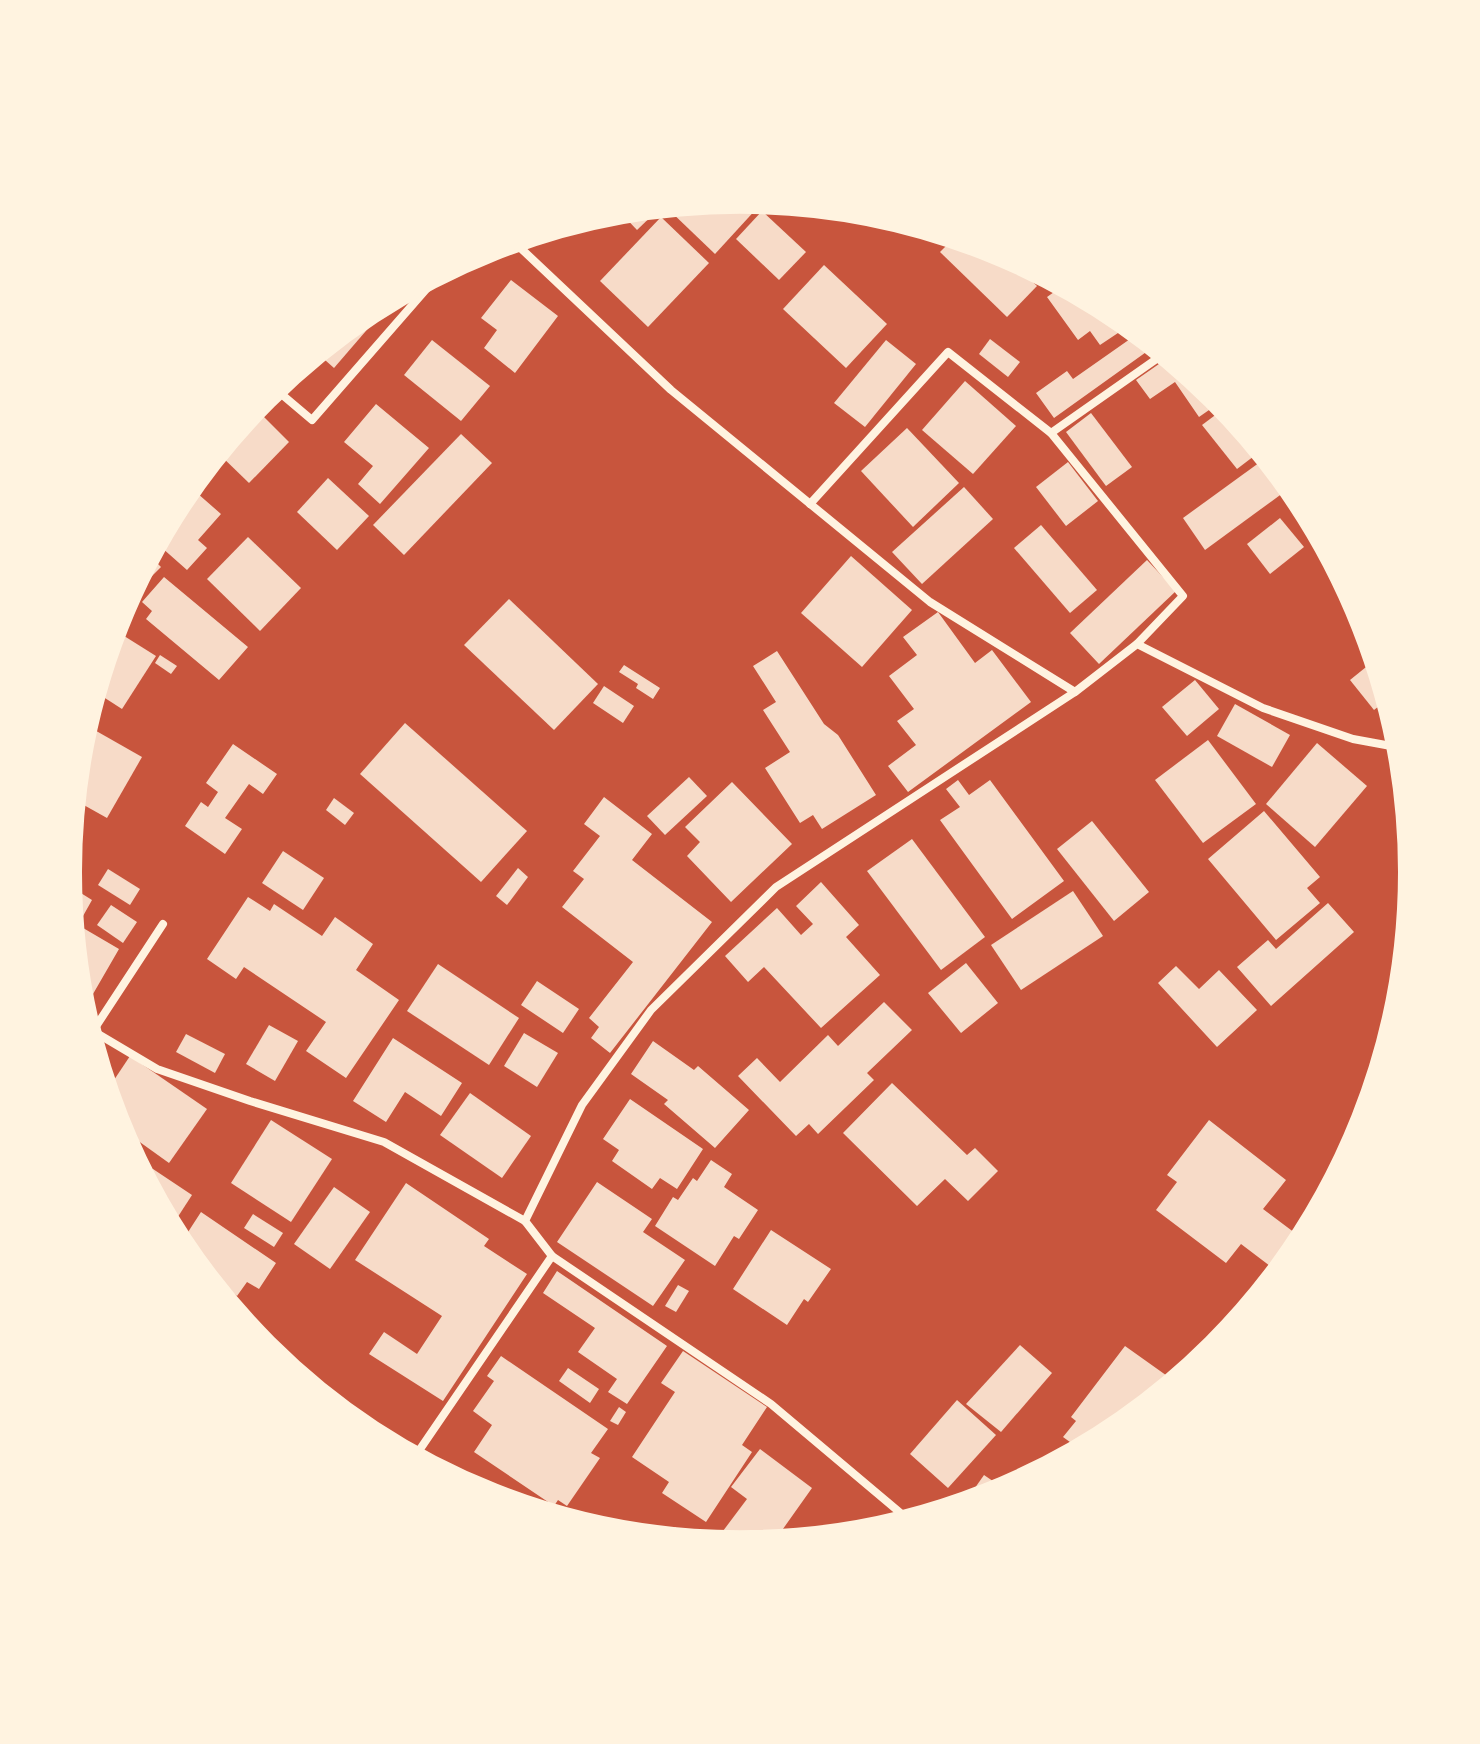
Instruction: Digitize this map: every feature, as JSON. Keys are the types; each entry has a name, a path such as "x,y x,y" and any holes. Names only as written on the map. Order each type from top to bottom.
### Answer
{"street":[{"path":"522,249 671,390 930,602 1075,692"},
{"path":"283,396 312,420 422,293"},
{"path":"525,1221 582,1105 651,1010 776,887 1075,692 1137,644 1183,596 1051,433 948,352 810,504"},
{"path":"1051,433 1156,360"},
{"path":"1137,644 1263,708 1353,739 1387,745"},
{"path":"98,1024 163,924"},
{"path":"101,1039 157,1069 384,1142 525,1221 552,1256 771,1404 900,1512"},
{"path":"420,1449 552,1256"}],"building":[{"path":"753,212 715,254 675,216"},
{"path":"764,213 806,252 779,280 736,239"},
{"path":"661,217 709,263 648,327 600,281"},
{"path":"649,219 637,230 629,222"},
{"path":"947,245 952,247 993,262 1029,279 1037,286 1007,317 940,252"},
{"path":"824,265 887,324 846,368 783,309"},
{"path":"511,280 558,316 515,373 484,348 497,330 481,318"},
{"path":"1054,292 1120,332 1100,345 1090,331 1078,340 1047,297"},
{"path":"372,323 334,368 324,360"},
{"path":"990,339 1020,362 1008,377 979,354"},
{"path":"1130,339 1146,352 1054,418 1036,393 1067,371 1073,379"},
{"path":"432,340 490,386 461,421 404,375"},
{"path":"886,340 916,364 865,427 834,403"},
{"path":"1160,363 1211,409 1199,417 1175,382 1150,399 1136,380"},
{"path":"965,381 1016,426 973,474 922,430"},
{"path":"376,404 429,448 380,504 358,484 373,466 344,442"},
{"path":"1091,413 1132,467 1106,486 1066,432"},
{"path":"1216,415 1253,457 1237,469 1202,425"},
{"path":"263,416 289,442 249,483 225,460"},
{"path":"907,428 959,483 913,527 861,471"},
{"path":"461,434 492,463 404,555 373,525"},
{"path":"1068,462 1098,501 1066,526 1036,487"},
{"path":"1258,463 1281,494 1205,550 1183,518"},
{"path":"328,478 369,516 337,550 297,512"},
{"path":"964,487 993,519 922,584 892,552"},
{"path":"199,494 221,514 198,540 207,548 187,570 164,550"},
{"path":"1280,518 1304,547 1270,574 1247,544"},
{"path":"1041,525 1097,590 1070,613 1014,548"},
{"path":"248,537 301,588 260,631 207,579"},
{"path":"851,556 912,610 862,667 801,613"},
{"path":"1147,560 1176,591 1099,664 1070,633"},
{"path":"157,563 161,567 148,580"},
{"path":"164,577 248,647 219,680 146,619 152,611 142,602"},
{"path":"509,599 598,684 554,730 464,645"},
{"path":"938,612 975,663 992,650 1031,702 908,792 888,766 916,745 897,721 914,709 889,676 917,655 903,637"},
{"path":"124,636 156,656 122,709 103,697"},
{"path":"777,651 824,724 838,735 876,795 822,829 813,815 800,823 765,768 790,752 763,710 776,702 753,666"},
{"path":"160,655 177,666 171,674 155,663"},
{"path":"624,665 660,688 653,699 636,688 638,684 619,672"},
{"path":"1367,666 1379,706 1374,710 1350,680"},
{"path":"1195,680 1219,709 1187,736 1162,707"},
{"path":"604,686 634,706 623,723 593,703"},
{"path":"1235,704 1290,735 1272,767 1217,736"},
{"path":"405,723 527,831 481,882 360,774"},
{"path":"96,731 142,757 107,818 84,805"},
{"path":"1208,740 1256,804 1203,843 1155,780"},
{"path":"1317,743 1367,786 1315,847 1266,804"},
{"path":"233,744 277,774 263,794 249,784 225,818 242,829 225,854 185,826 201,802 208,807 218,792 206,783"},
{"path":"689,777 707,796 665,835 647,816"},
{"path":"958,780 969,795 990,780 1064,881 1012,919 940,820 960,807 946,789"},
{"path":"732,782 792,844 731,902 687,856 700,842 685,827"},
{"path":"604,797 652,834 632,860 712,922 610,1053 591,1038 599,1027 589,1018 633,962 562,907 584,879 573,871 600,836 584,824"},
{"path":"334,798 354,813 345,825 326,810"},
{"path":"1264,811 1320,877 1307,888 1320,903 1276,940 1208,859"},
{"path":"1092,821 1149,892 1114,921 1057,849"},
{"path":"912,839 985,937 941,970 867,871"},
{"path":"283,851 324,878 303,910 262,883"},
{"path":"518,868 528,877 507,905 496,896"},
{"path":"108,869 140,889 130,905 98,885"},
{"path":"821,882 859,925 846,937 880,975 821,1028 764,967 748,982 725,956 777,908 801,935 813,924 796,906"},
{"path":"1073,891 1103,936 1021,990 991,945"},
{"path":"80,893 92,900 81,919"},
{"path":"248,897 270,911 274,904 322,936 335,917 373,944 356,970 399,1000 346,1078 306,1051 326,1022 244,967 236,979 207,959"},
{"path":"1328,903 1354,932 1271,1006 1237,967 1268,940 1276,949"},
{"path":"111,905 137,922 123,943 97,925"},
{"path":"82,928 119,949 93,994 86,958"},
{"path":"966,963 998,1003 961,1033 928,993"},
{"path":"438,964 519,1018 489,1065 407,1011"},
{"path":"1176,966 1199,989 1219,970 1257,1010 1217,1047 1158,983"},
{"path":"537,981 579,1009 563,1033 521,1005"},
{"path":"884,1002 912,1030 867,1073 874,1080 818,1134 809,1124 796,1136 738,1076 757,1058 780,1082 828,1035 838,1046"},
{"path":"269,1025 298,1041 275,1081 246,1064"},
{"path":"524,1033 558,1053 537,1087 504,1066"},
{"path":"186,1034 225,1054 215,1073 176,1052"},
{"path":"393,1038 462,1083 441,1116 405,1092 386,1122 353,1101"},
{"path":"653,1041 694,1070 698,1066 749,1110 715,1148 664,1104 668,1100 631,1074"},
{"path":"130,1056 207,1109 169,1163 137,1140 114,1080"},
{"path":"892,1083 967,1155 975,1148 998,1171 968,1201 945,1179 917,1206 843,1133"},
{"path":"470,1093 531,1136 502,1178 440,1135"},
{"path":"630,1099 703,1149 677,1189 660,1178 652,1189 612,1161 619,1150 603,1139"},
{"path":"271,1120 332,1159 291,1222 231,1183"},
{"path":"1209,1120 1286,1180 1263,1209 1293,1232 1270,1266 1241,1244 1226,1263 1156,1210 1177,1182 1167,1175"},
{"path":"711,1160 732,1174 724,1187 758,1210 739,1239 734,1236 715,1266 655,1226 673,1197 678,1200 693,1178 697,1181"},
{"path":"152,1171 192,1195 178,1217 168,1202"},
{"path":"597,1182 652,1219 643,1232 685,1260 653,1306 557,1242"},
{"path":"406,1183 489,1239 484,1246 527,1274 443,1401 369,1354 384,1332 417,1354 442,1316 355,1260"},
{"path":"334,1187 370,1212 330,1269 294,1244"},
{"path":"201,1212 276,1263 259,1289 247,1282 237,1296 216,1274 187,1233"},
{"path":"253,1214 283,1233 274,1247 244,1228"},
{"path":"771,1230 831,1269 808,1302 804,1299 787,1325 733,1289"},
{"path":"557,1271 667,1346 627,1404 608,1392 617,1379 578,1352 595,1328 543,1293"},
{"path":"678,1285 689,1291 676,1312 665,1306"},
{"path":"1020,1345 1052,1373 1001,1432 966,1404"},
{"path":"1125,1346 1166,1375 1107,1421 1071,1443 1063,1437 1076,1421 1071,1417"},
{"path":"683,1351 767,1407 742,1445 752,1452 706,1522 662,1493 669,1482 632,1457 675,1392 661,1383"},
{"path":"501,1356 608,1429 591,1453 600,1458 567,1506 558,1500 552,1505 474,1452 492,1425 473,1411 494,1381 487,1376"},
{"path":"568,1368 599,1389 590,1403 559,1381"},
{"path":"957,1400 996,1435 948,1488 910,1454"},
{"path":"619,1407 626,1412 618,1425 610,1421"},
{"path":"760,1449 812,1488 781,1531 723,1532 747,1499 731,1487"},
{"path":"984,1475 994,1482 993,1482 974,1489"}]}
